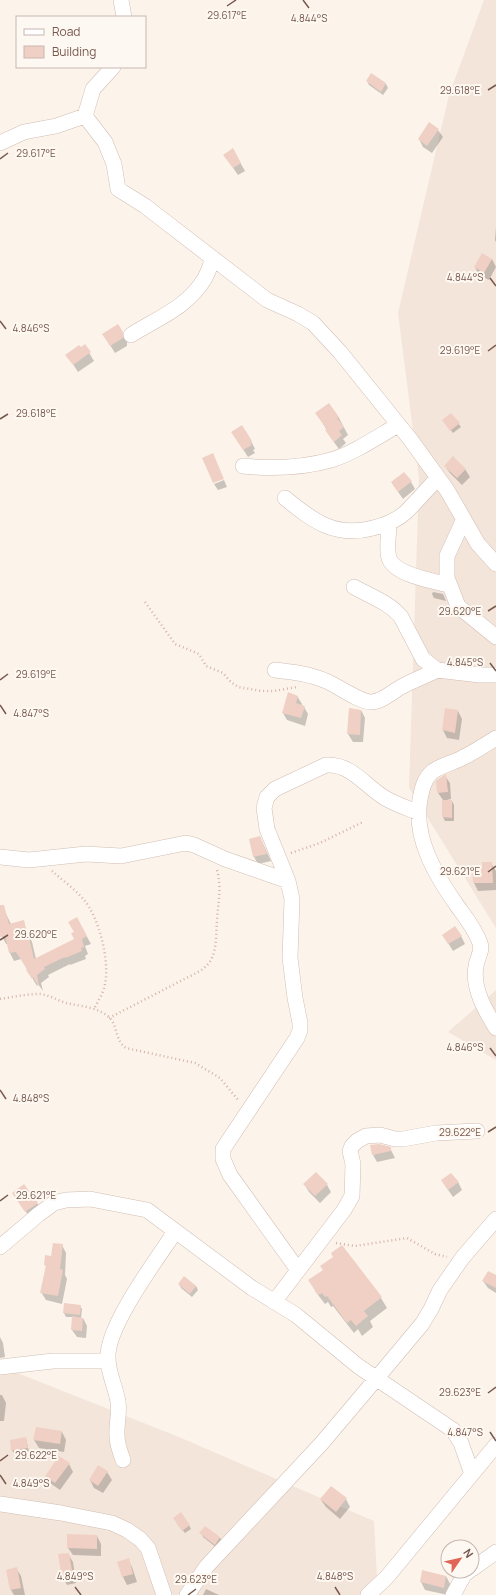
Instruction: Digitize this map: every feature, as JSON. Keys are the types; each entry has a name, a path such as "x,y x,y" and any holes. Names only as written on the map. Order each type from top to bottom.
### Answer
{"street":[{"path":"121,0 124,16"},
{"path":"85,116 93,89 112,68"},
{"path":"0,143 24,132 56,126 85,116"},
{"path":"85,116 105,142 114,164 118,189 145,206 267,300 298,314 312,323 340,352 410,439 438,478 478,544 496,564"},
{"path":"131,335 174,311 193,294 205,277 213,258"},
{"path":"243,466 274,468 297,467 331,460 347,454 398,425"},
{"path":"284,498 309,518 326,526 341,530 360,532 389,524 405,512 438,478"},
{"path":"464,519 447,556 447,574 449,585 458,606 496,637"},
{"path":"389,524 388,556 393,565 400,570 422,578 449,585"},
{"path":"354,587 397,612 423,659 437,670 480,675 496,675"},
{"path":"276,670 294,672 327,681 372,702 383,698 401,687 437,670"},
{"path":"496,738 462,758 437,768 431,773 422,789 418,812 424,845 433,867 474,929 481,944 481,952 476,966 476,984 482,1002 496,1028"},
{"path":"298,1270 230,1175 223,1159 223,1149 297,1038 301,1026 290,958 292,899 288,881 266,823 264,808 267,797 275,789 326,765 351,772 384,798 418,812"},
{"path":"0,858 40,860 86,854 121,856 186,843 225,859 288,881"},
{"path":"274,1302 344,1210 352,1196 353,1164 350,1151 352,1146 357,1141 366,1136 380,1135 395,1139 436,1133 477,1131"},
{"path":"0,1247 54,1203 66,1200 90,1199 131,1208 143,1209 150,1212 252,1288 296,1315 376,1379 453,1430 461,1443 472,1474"},
{"path":"187,1595 207,1566 321,1444 422,1324 432,1309 440,1290 463,1257 496,1219"},
{"path":"123,1460 117,1436 119,1410 116,1391 108,1361 108,1352 115,1328 125,1310 175,1232"},
{"path":"0,1367 53,1361 108,1361"},
{"path":"368,1595 387,1577 496,1445"},
{"path":"0,1504 61,1513 112,1523 127,1530 140,1539 148,1548 164,1595"},
{"path":"480,1564 496,1553"},
{"path":"453,1595 462,1579"}],"path":[{"path":"145,602 175,644 199,654 206,666 223,673 238,687 262,691 274,691 304,686"},
{"path":"278,857 320,843 363,822"},
{"path":"109,1018 200,971 210,962 214,954 216,942 217,911 220,891 219,878 211,853"},
{"path":"40,860 84,900 94,916 102,940 106,965 105,984 94,1009"},
{"path":"0,999 29,995 45,995 65,1002 94,1009 109,1018 114,1026 119,1042 126,1048 195,1063 220,1078 248,1112"},
{"path":"320,1242 355,1246 407,1238 435,1254 447,1257 463,1257"}],"shaded area":[{"path":"484,0 496,0 496,928 409,788 419,478 398,313 449,95"},
{"path":"496,990 496,1060 448,1032"},
{"path":"0,1371 15,1372 179,1437 374,1521 378,1595 0,1595"}],"building":[{"path":"371,73 386,83 381,92 366,81"},
{"path":"429,122 439,129 427,146 418,139"},
{"path":"233,148 241,163 233,168 223,155"},
{"path":"482,253 492,259 484,273 474,267"},
{"path":"118,324 123,332 123,338 110,346 102,334"},
{"path":"85,344 91,352 73,365 65,355 79,345 81,347"},
{"path":"329,403 344,427 339,431 342,435 334,442 325,430 327,429 315,413"},
{"path":"451,413 460,423 450,431 442,420"},
{"path":"242,425 252,441 250,442 252,445 243,450 231,432"},
{"path":"213,453 224,479 213,483 202,458"},
{"path":"453,456 466,469 457,478 444,466"},
{"path":"404,472 412,481 398,492 391,482"},
{"path":"288,692 298,696 296,703 305,706 301,718 282,713"},
{"path":"349,708 361,710 360,735 347,734"},
{"path":"445,708 458,710 455,733 442,730"},
{"path":"446,774 448,792 437,793 436,781"},
{"path":"442,800 452,800 452,818 442,817"},
{"path":"260,836 267,854 253,857 249,839"},
{"path":"482,862 492,862 493,883 473,883 472,867 482,867"},
{"path":"0,905 4,905 9,924 24,920 34,959 74,939 71,933 74,932 68,922 77,917 87,936 82,939 84,947 81,948 82,951 44,967 45,969 37,975 39,987 33,977 32,979 26,970 27,969 16,952 9,953 5,936 0,937"},
{"path":"455,926 462,936 448,944 442,935"},
{"path":"379,1144 391,1147 391,1151 372,1155 370,1145"},
{"path":"316,1172 328,1184 315,1196 303,1184"},
{"path":"451,1173 459,1182 448,1190 441,1180"},
{"path":"24,1184 38,1203 25,1212 12,1193"},
{"path":"53,1243 63,1244 60,1269 63,1270 58,1296 40,1293 46,1265 44,1265 45,1255 51,1256"},
{"path":"342,1245 382,1297 364,1311 368,1316 356,1326 351,1320 347,1323 327,1296 325,1297 322,1293 318,1295 308,1280 323,1270 320,1266 333,1257 331,1253"},
{"path":"488,1271 496,1275 496,1288 482,1281"},
{"path":"184,1276 196,1286 190,1294 178,1284"},
{"path":"64,1303 81,1305 80,1315 63,1313"},
{"path":"72,1316 83,1318 82,1331 71,1330"},
{"path":"36,1427 62,1431 60,1444 33,1440"},
{"path":"26,1437 28,1448 11,1451 10,1440"},
{"path":"59,1456 70,1463 55,1483 45,1476"},
{"path":"98,1465 108,1471 98,1486 89,1480"},
{"path":"331,1486 347,1498 336,1512 320,1499"},
{"path":"181,1512 190,1525 182,1531 173,1518"},
{"path":"205,1526 220,1537 215,1545 199,1533"},
{"path":"67,1534 97,1535 97,1549 67,1548"},
{"path":"69,1553 73,1576 62,1578 58,1554"},
{"path":"129,1558 133,1574 122,1577 117,1562"},
{"path":"17,1567 21,1588 10,1590 6,1570"},
{"path":"422,1570 440,1574 440,1579 446,1579 444,1588 420,1582"}]}
